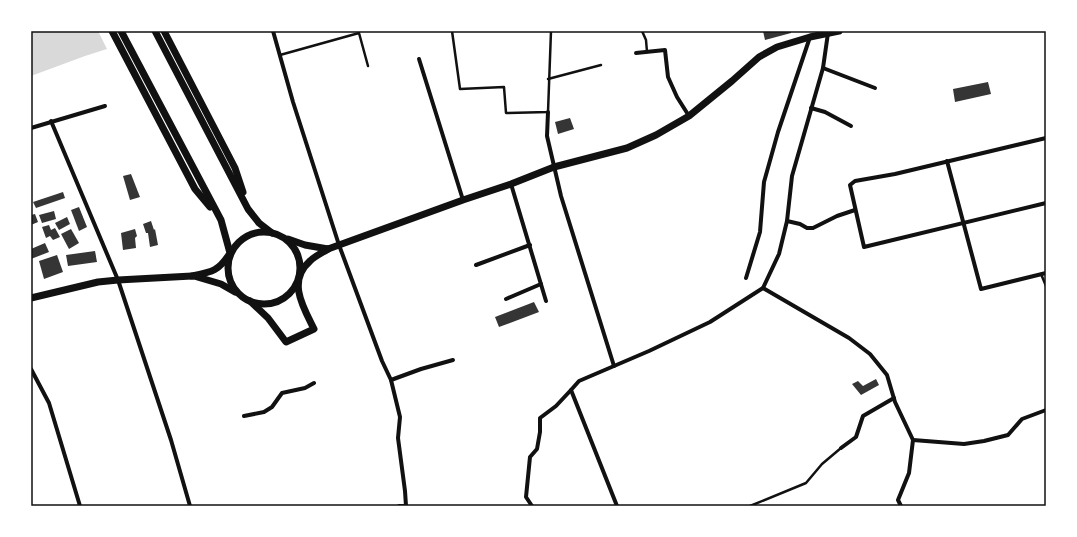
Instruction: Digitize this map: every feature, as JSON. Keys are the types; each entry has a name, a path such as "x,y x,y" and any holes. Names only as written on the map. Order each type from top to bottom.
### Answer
{"main road":[{"path":"112,31 221,220 230,253 228,276 232,286 240,295"},
{"path":"121,31 160,113"},
{"path":"155,31 248,209 259,223 272,233"},
{"path":"164,31 235,168 248,209"},
{"path":"249,301 261,304 272,303 283,298 291,291 301,271 310,261 328,249 554,168 628,148 656,135 689,116 759,57 777,47 810,36 839,31"},
{"path":"31,298 98,282 192,276 211,272 224,263 238,243 248,236 259,232 272,233 305,246 328,249"},
{"path":"192,276 221,284 249,301 268,318 286,342 314,329 304,309 298,292 297,281 300,269 298,256 292,246 283,237"}],"street":[{"path":"274,31 293,102 339,245 382,361 391,380 400,417 398,438 406,506 398,506"},
{"path":"532,506 526,497 530,457 537,449 540,432 540,418 556,406 579,382 710,322 763,288 779,254 787,221 792,176 823,68 828,33"},
{"path":"746,278 760,232 764,182 778,132 810,36"},
{"path":"636,53 665,50 668,77 677,97 689,116"},
{"path":"419,59 463,200"},
{"path":"823,68 875,88"},
{"path":"31,128 104,106"},
{"path":"812,108 825,112 851,126"},
{"path":"548,112 547,136 554,168 576,245 614,366"},
{"path":"51,121 118,280 171,440 190,506"},
{"path":"1046,138 855,181 850,185 864,247 1046,203"},
{"path":"947,161 981,289 1044,273"},
{"path":"512,184 546,301"},
{"path":"787,221 800,224 807,228 813,228 837,216 855,210"},
{"path":"476,265 530,245"},
{"path":"506,298 541,284"},
{"path":"763,288 850,338 870,354 887,375 894,398 913,440 909,473 898,500 901,506"},
{"path":"391,380 421,369 453,360"},
{"path":"31,369 49,403 80,506"},
{"path":"244,416 264,412 275,404 282,393 306,388 314,383"},
{"path":"571,390 586,424 617,506"},
{"path":"841,448 856,437 863,416 894,398"},
{"path":"913,440 964,444 984,441 1008,435 1022,419 1046,410"}],"lane":[{"path":"452,31 460,88 504,87 506,112 548,112 548,79 551,31"},
{"path":"642,31 646,40 647,52"},
{"path":"280,55 359,33 368,66"},
{"path":"548,79 601,65"},
{"path":"1044,273 1046,286"},
{"path":"750,506 806,483 822,464 841,448"}],"shaded area":[{"path":"31,31 163,31 85,56 31,76"}],"pier":[{"path":"98,31 165,31 163,33 108,51"}],"building":[{"path":"763,31 791,31 791,33 765,40"},
{"path":"988,82 991,94 955,102 953,89"},
{"path":"570,118 574,129 558,134 555,122"},
{"path":"131,174 140,197 130,200 123,176"},
{"path":"63,192 65,198 36,208 33,202"},
{"path":"79,207 87,227 79,231 71,210"},
{"path":"54,211 56,219 42,223 39,215"},
{"path":"35,214 38,222 31,225 31,215"},
{"path":"67,217 70,224 59,230 55,223"},
{"path":"151,221 154,230 155,229 158,245 150,247 148,233 146,233 143,224"},
{"path":"49,225 51,230 55,228 60,237 53,240 50,236 46,238 42,227"},
{"path":"71,229 79,243 69,249 61,234"},
{"path":"135,229 137,236 135,238 136,248 123,250 121,233"},
{"path":"45,243 49,252 31,259 31,249"},
{"path":"95,251 97,262 68,266 66,255"},
{"path":"57,255 63,272 44,279 39,261"},
{"path":"534,302 539,312 499,327 495,317"},
{"path":"876,379 879,385 861,395 852,384 858,381 863,386"}]}
